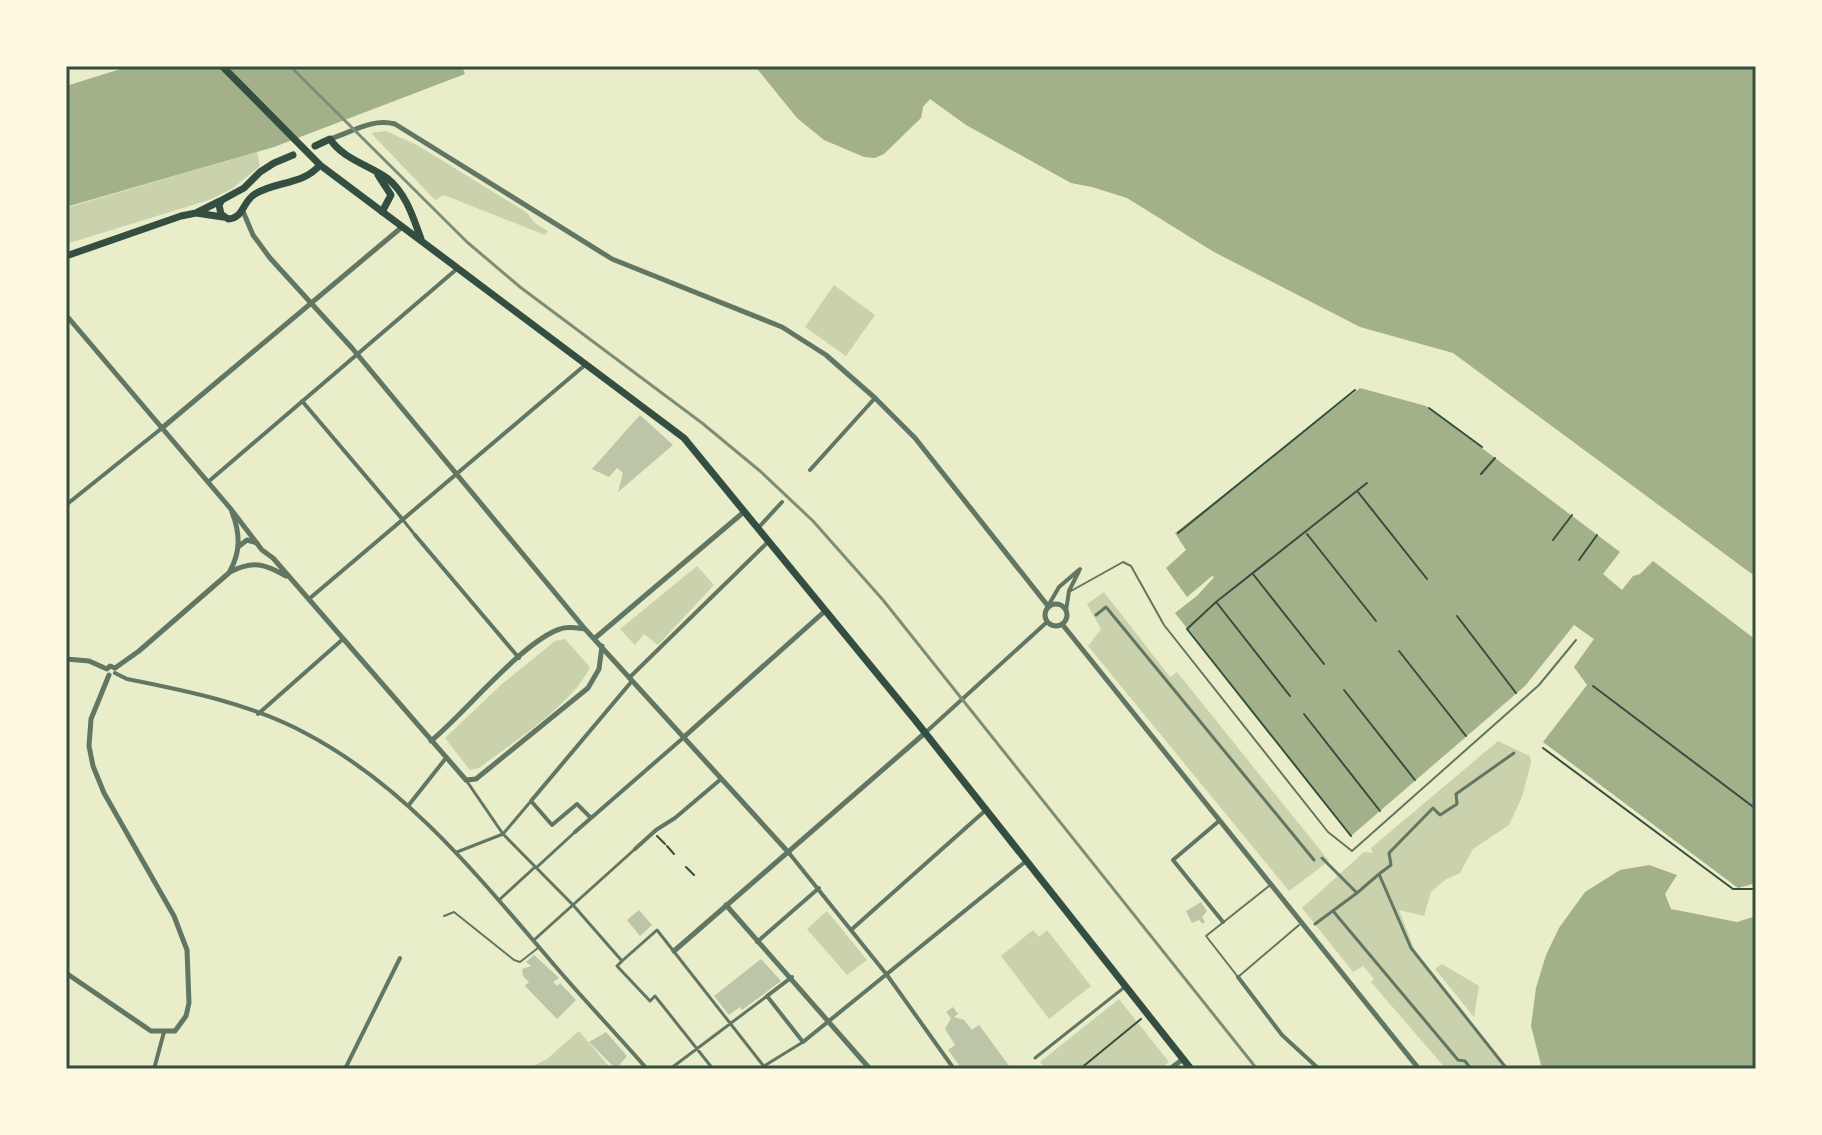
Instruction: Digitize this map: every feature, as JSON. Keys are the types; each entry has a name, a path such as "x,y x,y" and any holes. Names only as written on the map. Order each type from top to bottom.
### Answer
{"main road":[{"path":"222,66 320,165 684,438 987,809 1191,1069"},
{"path":"315,146 330,139 342,152 398,188 410,209 421,241"},
{"path":"66,256 196,213 231,196 260,172 293,155"},
{"path":"196,213 236,218 252,195 306,178 320,165"},
{"path":"377,173 391,195 382,212"},
{"path":"231,196 239,200 242,207"},
{"path":"222,200 219,208 223,217"}],"street":[{"path":"330,139 370,124 395,124 597,251 782,327 826,355 915,438 1048,606"},
{"path":"242,207 260,246 356,354 585,629 723,777 819,888 887,975 954,1069"},
{"path":"66,505 313,304 402,227"},
{"path":"208,482 458,268"},
{"path":"66,315 262,550 309,599 466,780 503,834 573,905 622,961"},
{"path":"309,599 587,363"},
{"path":"810,470 875,398"},
{"path":"302,401 519,658"},
{"path":"759,527 782,502"},
{"path":"230,508 238,528 237,558 230,572"},
{"path":"595,638 745,511"},
{"path":"238,548 247,540 258,543"},
{"path":"457,852 503,834 631,679 770,540"},
{"path":"258,564 262,550"},
{"path":"237,558 247,566"},
{"path":"66,973 151,1031 175,1031 186,1016 189,1003 187,950 174,916 104,793 89,746 91,719 111,671 139,651 230,572 265,564 290,578"},
{"path":"1080,569 1069,591 1066,618 1056,626 1047,622 1045,612 1059,587 1080,569"},
{"path":"1048,606 1059,603 1066,611"},
{"path":"1096,615 1106,607 1314,860"},
{"path":"499,900 825,611"},
{"path":"674,951 789,853 1047,622"},
{"path":"1062,624 1419,1069"},
{"path":"431,741 545,637 562,628 585,629"},
{"path":"258,714 343,639"},
{"path":"466,780 476,779 588,688 599,669 602,645"},
{"path":"66,659 89,661 127,679 188,691 258,714 304,732 333,749 432,826 647,1069"},
{"path":"1315,924 1391,865 1389,853 1433,808 1440,815 1457,804 1456,794 1514,753"},
{"path":"408,807 446,758"},
{"path":"533,940 654,832 723,777"},
{"path":"531,801 552,825 577,804 591,818"},
{"path":"851,930 987,809"},
{"path":"1219,821 1173,860 1223,922"},
{"path":"1324,859 1357,893"},
{"path":"713,1069 655,996 650,1001 617,966 657,930 765,1067 830,1022 1027,860"},
{"path":"1379,874 1411,948 1507,1069"},
{"path":"757,942 819,888"},
{"path":"726,905 870,1069"},
{"path":"1333,911 1458,1060 1465,1061 1471,1069"},
{"path":"345,1069 400,958"},
{"path":"670,1069 792,977"},
{"path":"1238,977 1282,1035 1319,1069"},
{"path":"1035,1058 1126,986"},
{"path":"767,996 803,1042"},
{"path":"154,1069 164,1032"},
{"path":"1170,1069 1183,1059"}],"lane":[{"path":"1069,591 1112,566 1123,562 1131,566 1164,625 1328,832 1352,851 1539,685 1576,640"},
{"path":"1270,885 1206,936 1238,977 1302,924"},
{"path":"444,916 454,912 520,962 539,947"}],"path":[{"path":"1178,533 1355,390"},
{"path":"1429,408 1482,447"},
{"path":"1481,474 1495,458"},
{"path":"1351,836 1187,629 1216,602 1367,483"},
{"path":"1357,491 1427,579"},
{"path":"1553,540 1572,515"},
{"path":"1306,533 1376,621"},
{"path":"1579,560 1597,535"},
{"path":"1252,573 1324,664"},
{"path":"1216,602 1290,696"},
{"path":"1457,616 1516,693"},
{"path":"1399,651 1466,736"},
{"path":"1593,686 1756,809"},
{"path":"1344,690 1415,780"},
{"path":"1304,714 1380,811"},
{"path":"1543,748 1733,889 1756,889"},
{"path":"654,832 674,854"},
{"path":"686,867 694,875"},
{"path":"1080,1069 1147,1013"}],"shaded area":[{"path":"130,66 462,66 465,74 274,147 66,207 66,86"},
{"path":"755,66 1756,66 1756,577 1453,353 1360,327 1214,252 1127,198 1071,183 966,125 930,99 923,107 921,118 884,154 875,158 864,157 824,140 797,118"},
{"path":"386,131 417,145 526,212 536,224 548,231 545,235 444,195 435,200 371,133"},
{"path":"257,152 260,166 232,189 209,200 66,244 66,208"},
{"path":"834,285 875,315 846,356 805,327"},
{"path":"1360,388 1426,406 1620,552 1603,574 1622,590 1633,576 1640,574 1653,561 1756,640 1756,883 1738,888 1543,742 1587,685 1574,667 1594,639 1574,625 1525,686 1351,836 1175,613 1214,577 1187,597 1166,568 1186,550 1175,533"},
{"path":"697,566 714,585 658,645 644,634 635,645 620,629"},
{"path":"1104,592 1170,677 1177,672 1329,861 1289,891 1088,646 1101,629 1087,604"},
{"path":"565,639 590,667 582,681 540,722 479,768 470,770 445,738 502,684 555,641"},
{"path":"1498,741 1530,756 1531,763 1522,797 1509,825 1473,849 1460,873 1431,892 1424,916 1399,910 1415,951 1509,1069 1446,1069 1371,982 1374,979 1363,966 1353,972 1302,908 1364,852 1373,853 1371,848"},
{"path":"1649,865 1677,875 1665,894 1671,909 1737,922 1756,916 1756,1069 1542,1069 1531,1026 1536,988 1546,955 1559,928 1585,892 1620,870"},
{"path":"827,911 867,960 847,975 807,929"},
{"path":"1033,930 1039,937 1047,930 1091,986 1049,1019 1001,956"},
{"path":"1442,964 1479,986 1474,1017 1435,969"},
{"path":"1119,999 1169,1062 1160,1069 1046,1069 1040,1062"},
{"path":"579,1031 611,1069 527,1069 547,1059"}],"building":[{"path":"640,415 673,445 618,492 623,473 617,468 609,477 592,469"},
{"path":"1201,902 1207,911 1202,917 1205,922 1203,924 1199,920 1192,923 1186,911"},
{"path":"639,910 652,925 640,936 627,920"},
{"path":"534,955 559,978 553,982 557,986 560,983 576,1000 557,1019 525,986 529,982 523,976 522,969 531,966 526,962"},
{"path":"761,959 781,981 742,1010 740,1007 729,1015 714,996"},
{"path":"953,1007 958,1014 954,1017 964,1020 972,1030 979,1025 1010,1067 1012,1065 1015,1069 962,1069 948,1050 955,1045 945,1029 951,1018 946,1012"},
{"path":"606,1032 627,1056 616,1069 589,1042"}],"railway":[{"path":"290,66 467,242 520,287 702,423 760,471 813,521 883,600 1257,1069"}]}
